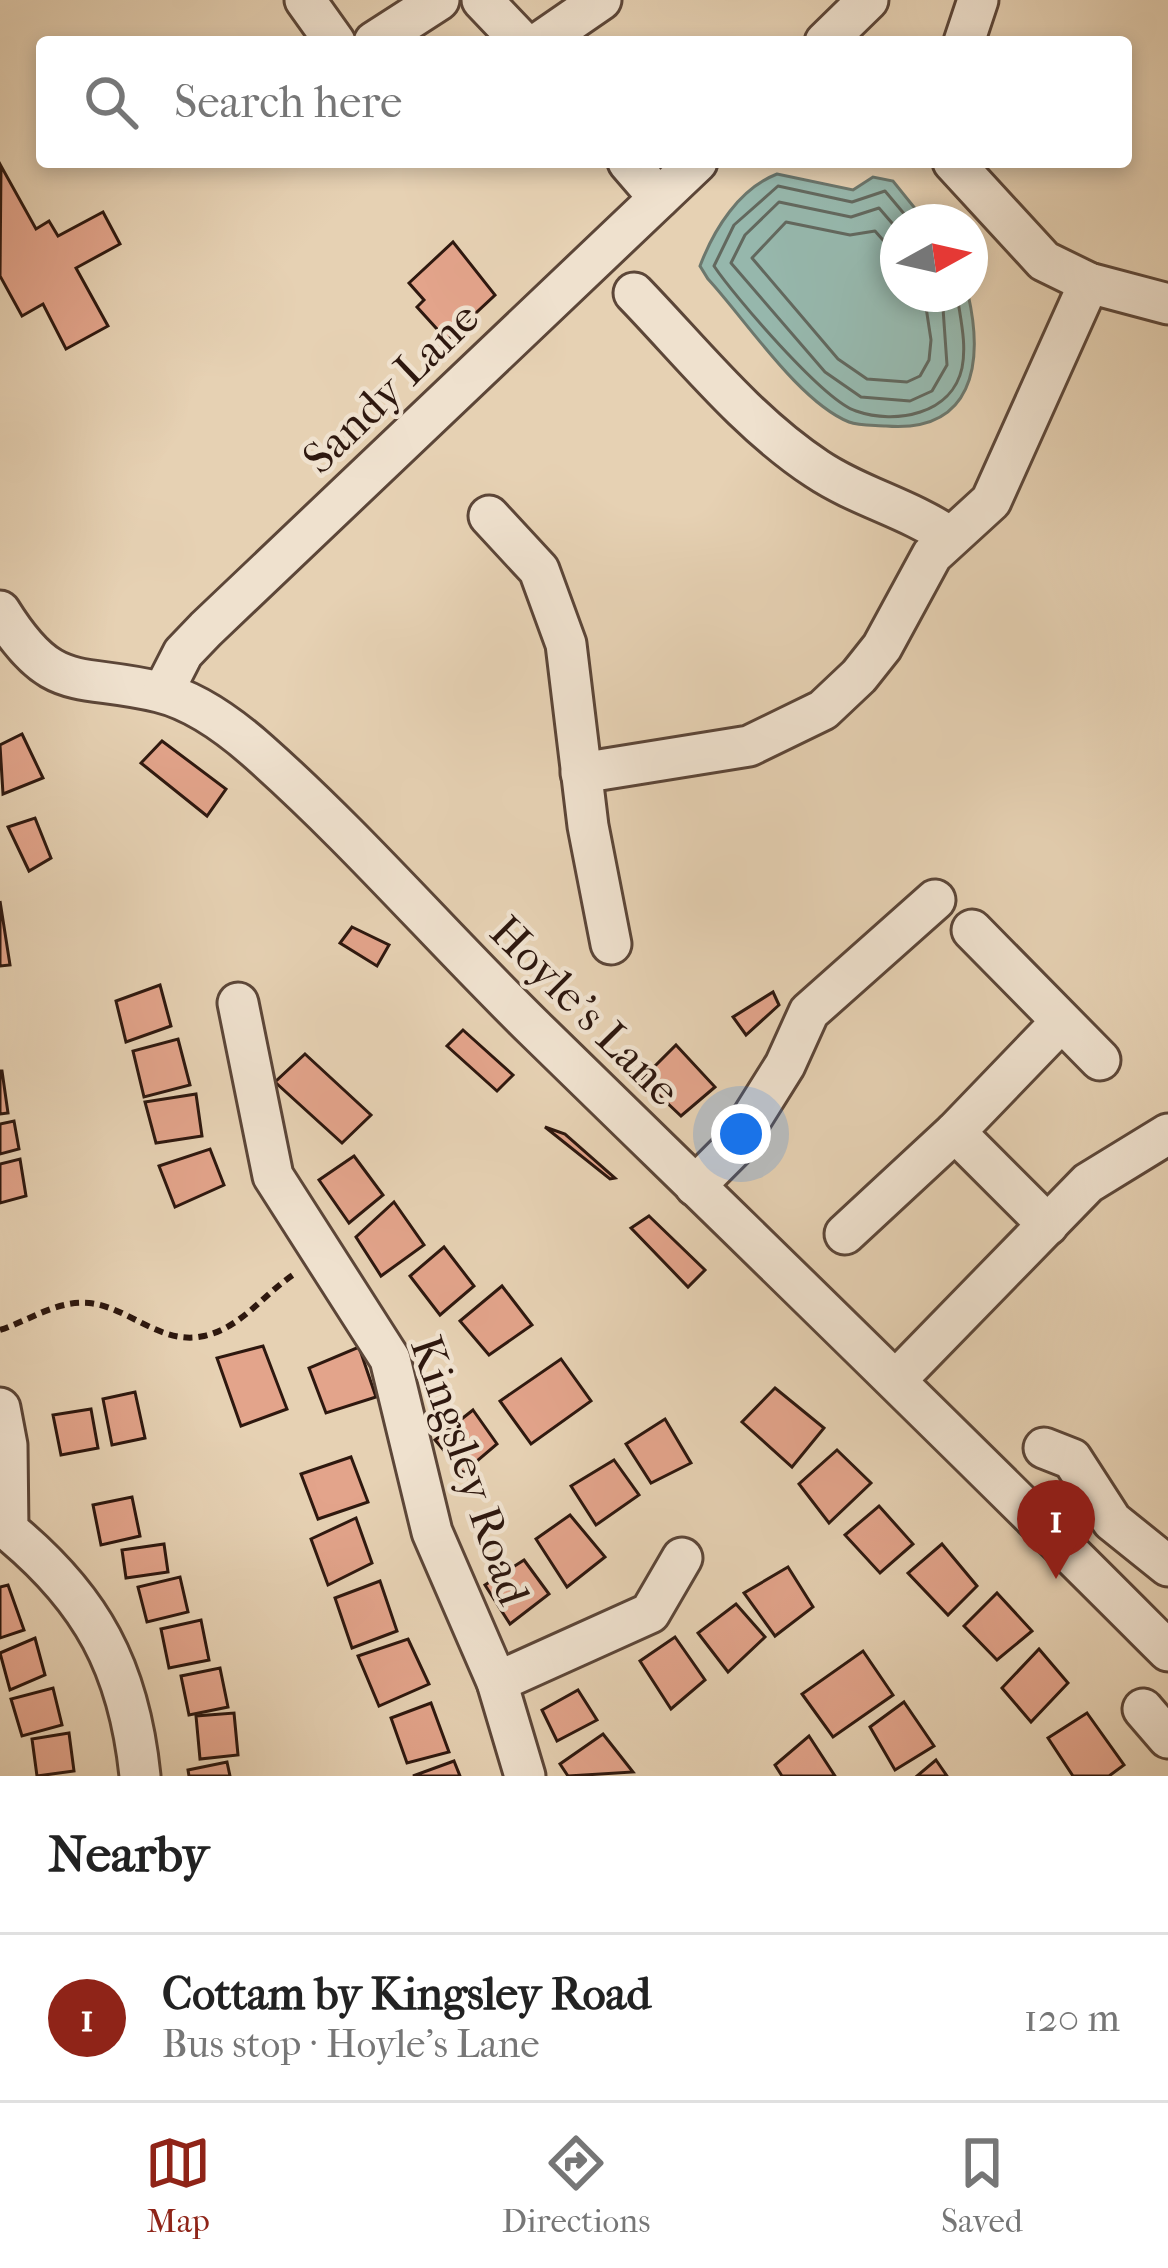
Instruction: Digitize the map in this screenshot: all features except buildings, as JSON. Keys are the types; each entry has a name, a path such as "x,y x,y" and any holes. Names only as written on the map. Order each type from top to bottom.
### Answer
{"street":[{"path":"305,0 331,36"},
{"path":"383,36 439,0"},
{"path":"482,0 516,36"},
{"path":"549,36 601,0"},
{"path":"840,36 868,0"},
{"path":"966,36 978,0"},
{"path":"633,168 659,198"},
{"name":"Sandy Lane","path":"163,692 183,653 206,629 692,168"},
{"path":"959,168 1044,261 1089,283 1168,304"},
{"path":"581,773 749,746 823,710 882,647 919,575 950,537 991,501 1089,283"},
{"path":"634,293 722,386 818,470 907,508 950,537"},
{"path":"490,516 539,570 566,644 581,773 611,944"},
{"name":"Hoyle's Lane","path":"0,611 42,665 72,681 163,692 204,710 253,747 355,839 475,970 897,1379 1168,1652"},
{"path":"695,1186 733,1148 785,1065 809,1012 934,900"},
{"path":"972,930 1100,1060"},
{"name":"Kingsley Road","path":"238,1003 273,1176 390,1359 432,1532 497,1682 525,1776"},
{"path":"845,1234 955,1132 1060,1022"},
{"path":"955,1132 1048,1226"},
{"path":"897,1379 1088,1183 1168,1134"},
{"path":"0,1408 4,1532 50,1564 82,1601 112,1656 129,1706 140,1776"},
{"path":"1044,1448 1072,1460 1112,1521 1168,1566"},
{"path":"497,1682 650,1613 682,1558"}],"path":[{"path":"0,1330 46,1311 89,1303 165,1334 206,1336 243,1318 290,1276 326,1259"}],"water":[{"path":"777,174 853,190 873,177 893,181 912,204 880,204 880,312 971,312 972,368 954,406 938,418 915,425 849,422 811,397 774,358 700,266 720,225 763,181"}],"place":[{"name":"Cottam by Kingsley Road","path":"1056,1579"}]}
